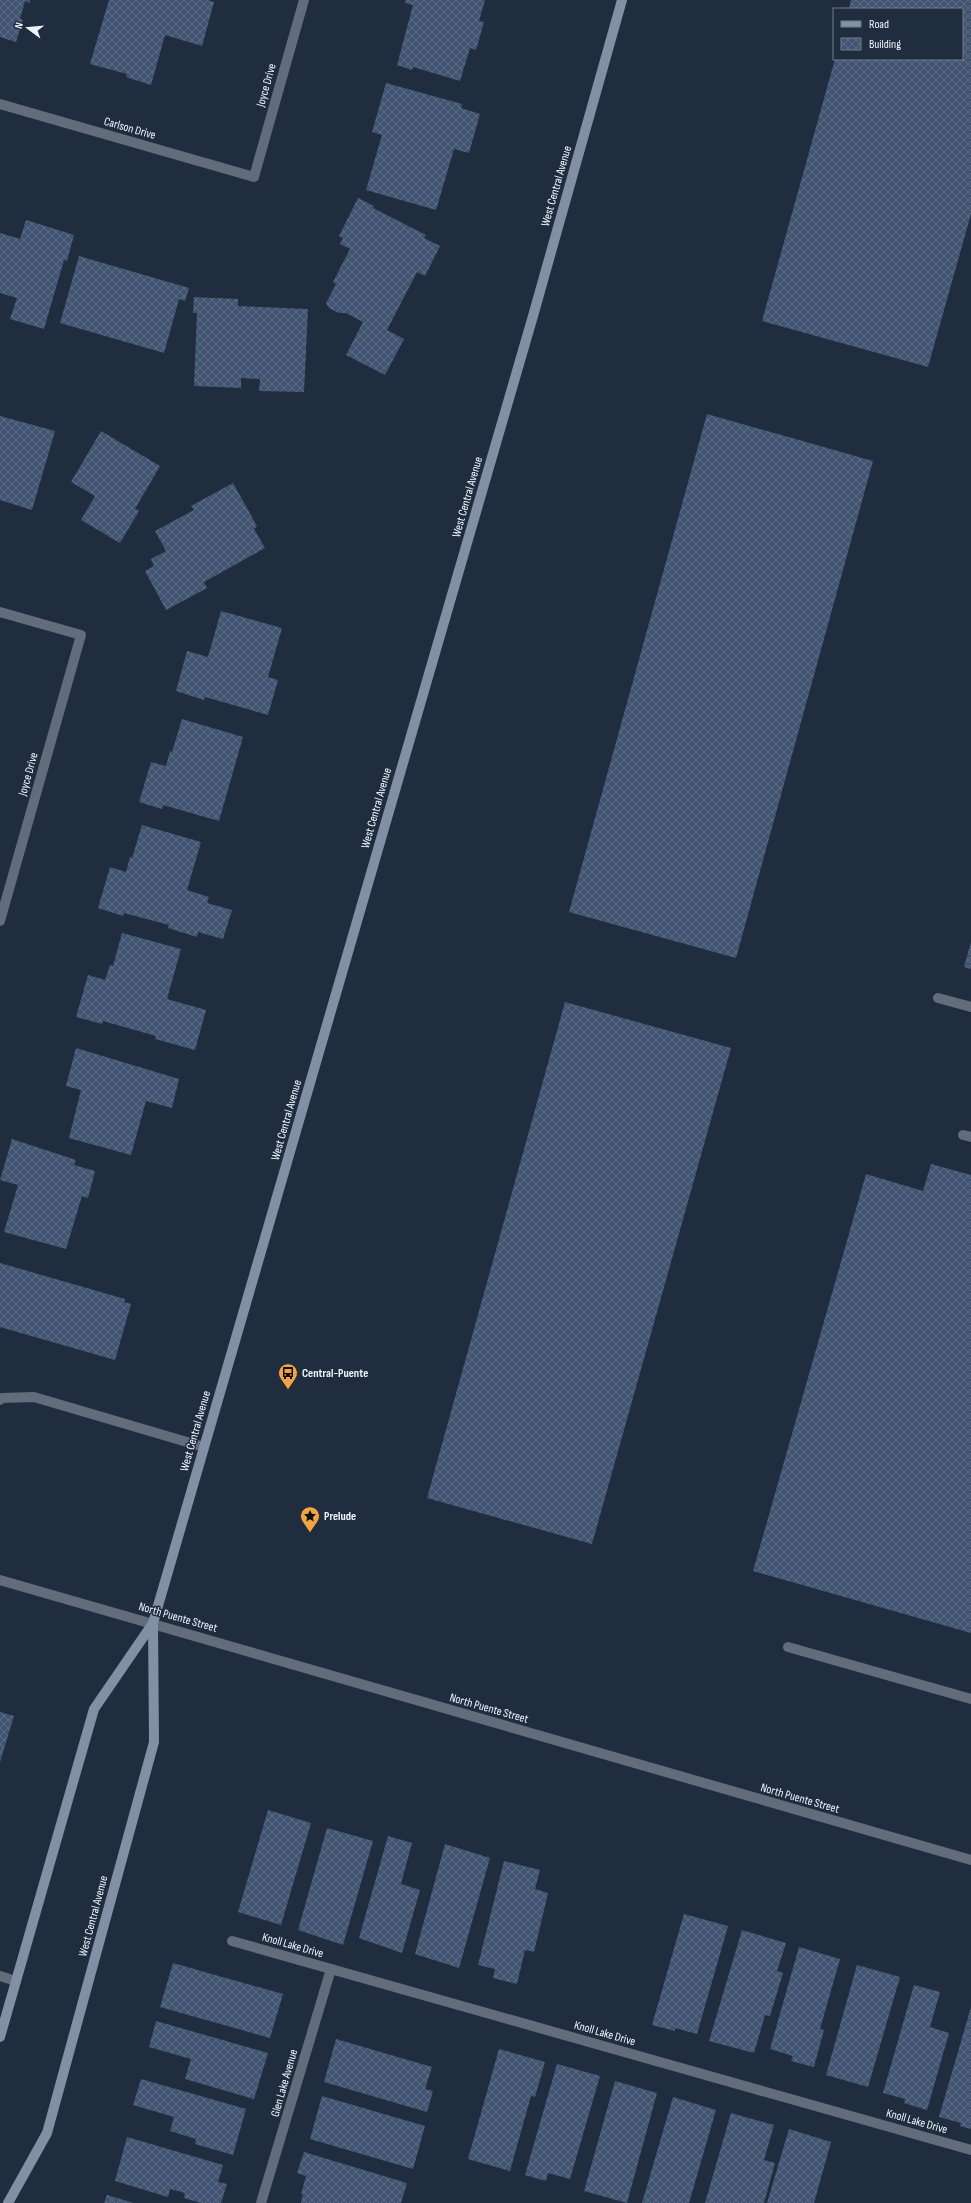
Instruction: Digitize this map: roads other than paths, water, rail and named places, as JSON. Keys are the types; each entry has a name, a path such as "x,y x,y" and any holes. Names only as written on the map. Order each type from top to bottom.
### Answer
{"main road":[{"name":"West Central Avenue","path":"8,2203 47,2133 154,1742 152,1623 531,324 622,0"},
{"name":"West Central Avenue","path":"0,2037 94,1709 152,1623"}],"street":[{"name":"Joyce Drive","path":"254,177 304,0"},
{"name":"Carlson Drive","path":"0,104 254,177"},
{"name":"Joyce Drive","path":"0,612 81,635 0,921"},
{"path":"938,998 971,1007"},
{"path":"0,1400 2,1398 34,1397 204,1447"},
{"name":"North Puente Street","path":"0,1580 971,1860"},
{"path":"788,1648 971,1699"},
{"name":"Knoll Lake Drive","path":"232,1941 971,2150"},
{"name":"Glen Lake Avenue","path":"262,2203 331,1969"},
{"path":"0,1976 16,1980"}],"place":[{"name":"Central-Puente","path":"288,1390"},
{"name":"Prelude","path":"310,1533"}]}
